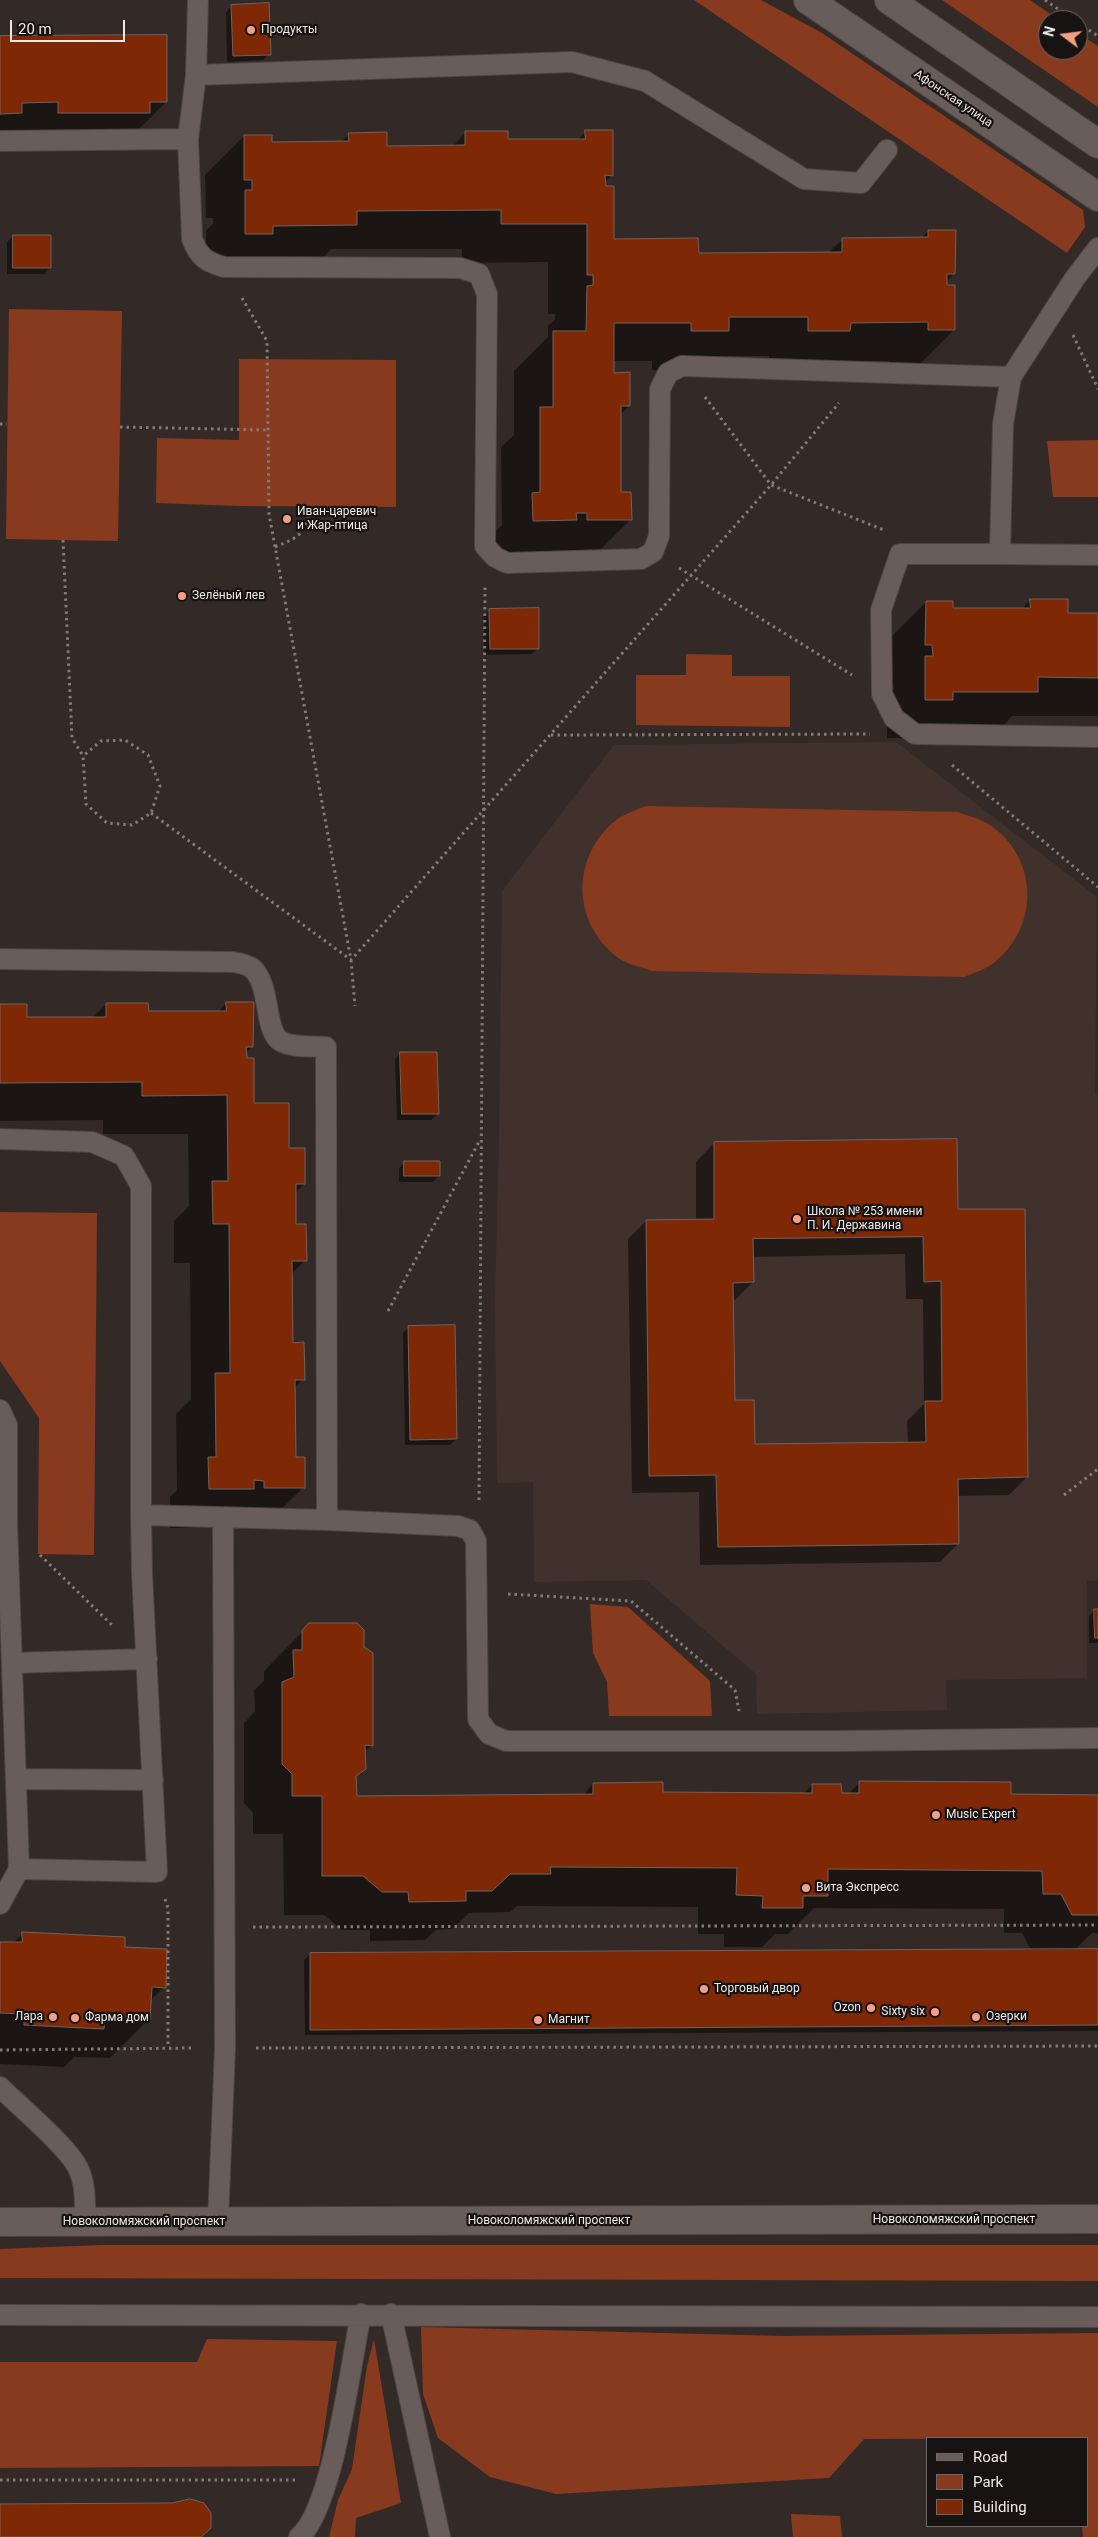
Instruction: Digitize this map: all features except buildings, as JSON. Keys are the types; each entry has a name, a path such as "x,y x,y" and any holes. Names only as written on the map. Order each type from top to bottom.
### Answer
{"street":[{"name":"Афонская улица","path":"808,0 1098,197"},
{"path":"889,0 1098,144"},
{"name":"Новоколомяжский проспект","path":"0,2222 1098,2219"}],"lane":[{"path":"198,0 196,75 188,139 192,239 197,254 208,263 224,267 460,268 478,274 487,294 485,546 495,558 507,563 641,559 653,552 659,536 660,389 668,373 682,366 1010,377"},
{"path":"196,75 572,62 644,81 804,179 861,183 887,150"},
{"path":"0,141 188,139"},
{"path":"1000,554 1003,424 1010,377 1098,248"},
{"path":"1098,555 900,554 882,610 882,694 894,718 915,734 1098,737"},
{"path":"0,959 233,962 251,967 262,981 273,1029 278,1039 287,1044 326,1047 327,1520"},
{"path":"0,1138 92,1142 124,1156 141,1186 142,1573 157,1872 19,1869"},
{"path":"0,1410 7,1425 7,1523 19,1869 0,1904"},
{"path":"141,1515 327,1520 458,1526 470,1530 476,1541 478,1719 489,1734 506,1741 1098,1738"},
{"path":"218,2222 225,2048 222,1518"},
{"path":"12,1663 147,1659"},
{"path":"16,1779 153,1780"},
{"path":"0,2087 63,2149 78,2168 85,2191 85,2222"},
{"path":"299,2537 307,2530 329,2480 360,2314"},
{"path":"391,2314 440,2537"},
{"path":"0,2315 1098,2316"}],"path":[{"path":"1045,0 1060,10"},
{"path":"224,267 267,341 269,514 352,960 355,1006"},
{"path":"1058,305 1098,389"},
{"path":"682,366 771,485 885,530"},
{"path":"352,960 771,485 865,372"},
{"path":"0,424 7,424"},
{"path":"120,427 268,430"},
{"path":"275,547 290,541 305,530 312,507"},
{"path":"63,540 72,738 82,756 86,804 106,822 132,824 151,813 160,786 148,755 125,740 101,741 82,756"},
{"path":"470,1530 479,1500 485,546"},
{"path":"653,552 882,694"},
{"path":"550,735 915,734 1098,887"},
{"path":"151,813 352,960"},
{"path":"388,1311 481,1138"},
{"path":"1064,1495 1098,1469"},
{"path":"7,1523 147,1659"},
{"path":"477,1592 631,1601 735,1690 745,1741"},
{"path":"157,1872 168,1908 168,2048"},
{"path":"225,1928 1098,1925"},
{"path":"0,2050 1098,2046"},
{"path":"0,2480 329,2480"}],"shaded area":[{"name":"Школа № 253 имени П. И. Державина","path":"896,742 1097,897 1095,1094 1098,1095 1098,1580 1087,1581 1087,1678 946,1680 947,1710 757,1714 756,1674 646,1580 534,1582 533,1482 497,1483 495,1300 502,891 614,745"}],"green space":[{"path":"694,0 761,0 822,33 1083,210 1085,227 1067,253"},
{"path":"942,0 1030,0 1044,10 1038,10 1038,60 1088,60 1088,40 1098,46 1098,107"},
{"path":"9,309 122,311 118,541 6,539"},
{"path":"239,359 396,360 396,507 239,506 156,503 157,438 239,440"},
{"path":"1098,440 1098,497 1053,497 1047,441"},
{"path":"686,654 732,655 732,676 790,676 790,727 636,725 636,675 686,675"},
{"path":"646,806 958,812 990,825 1006,839 1017,855 1025,873 1026,911 1020,930 1010,947 992,964 964,977 652,971 620,959 604,945 593,928 585,910 583,891 584,872 590,853 600,836 618,819"},
{"path":"0,1212 97,1213 94,1555 38,1554 39,1418 0,1361"},
{"path":"590,1604 628,1607 710,1681 712,1716 609,1716 607,1682 593,1653"},
{"path":"101,2245 1098,2245 1098,2281 0,2278 0,2249"},
{"path":"421,2327 783,2336 1098,2333 1098,2537 1083,2537 1082,2527 1088,2527 1088,2437 864,2439 829,2478 556,2494 490,2477 438,2438 423,2394"},
{"path":"207,2339 337,2341 319,2466 0,2468 0,2362 197,2362"},
{"path":"374,2339 401,2503 356,2518 355,2537 329,2537 338,2500 352,2469 367,2366"},
{"path":"791,2514 840,2516 842,2537 793,2537"}],"place":[{"name":"Продукты","path":"251,30"},
{"name":"Иван-царевич и Жар-птица","path":"287,519"},
{"name":"Зелёный лев","path":"182,596"},
{"name":"Школа № 253 имени П. И. Державина","path":"797,1219"},
{"name":"Music Expert","path":"936,1815"},
{"name":"Вита Экспресс","path":"806,1888"},
{"name":"Торговый двор","path":"704,1989"},
{"name":"Ozon","path":"871,2008"},
{"name":"Sixty six","path":"935,2012"},
{"name":"Лара","path":"53,2017"},
{"name":"Озерки","path":"976,2017"},
{"name":"Фарма дом","path":"75,2018"},
{"name":"Магнит","path":"538,2020"}]}
